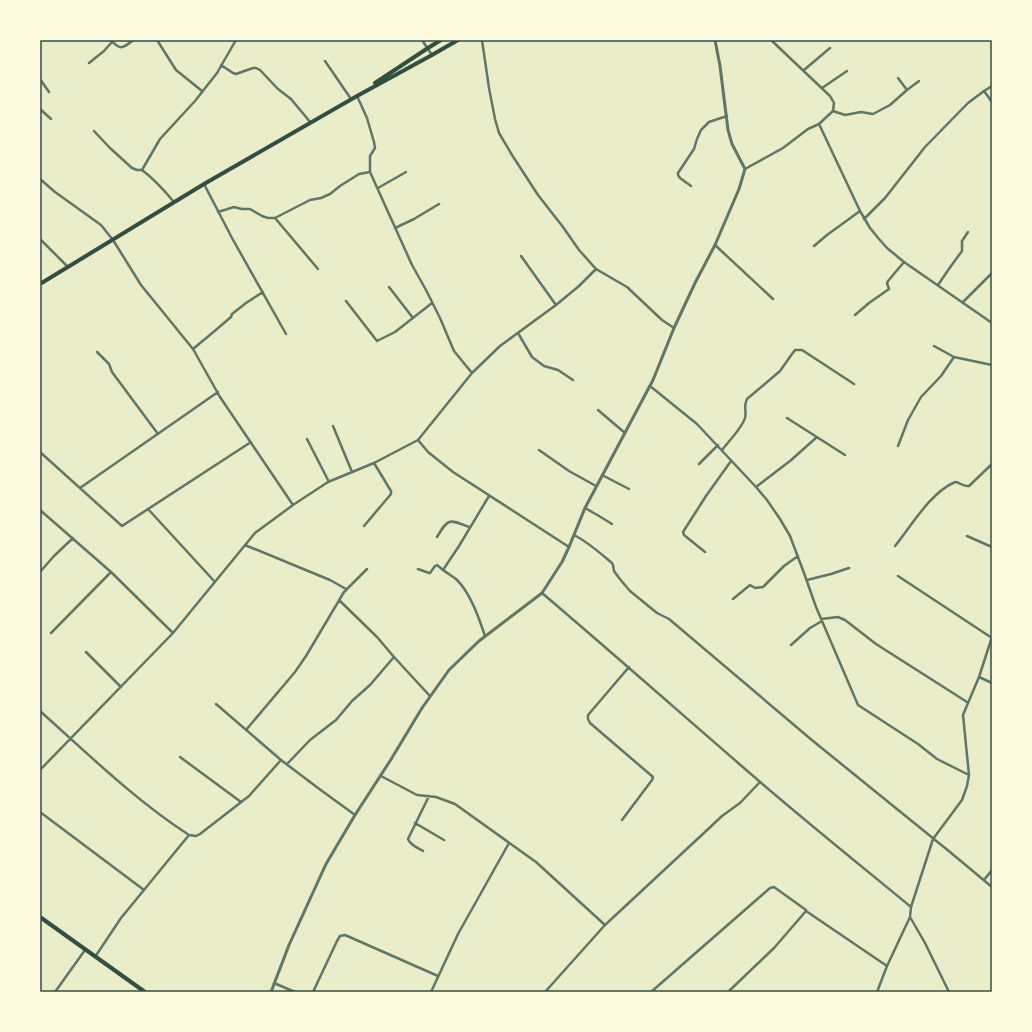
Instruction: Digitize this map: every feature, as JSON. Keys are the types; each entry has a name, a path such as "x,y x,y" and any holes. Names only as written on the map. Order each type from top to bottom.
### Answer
{"main road":[{"path":"357,96 441,40"},
{"path":"40,284 204,184 351,99 458,40"},
{"path":"40,917 145,992"}],"street":[{"path":"89,63 104,51 112,41 119,48 134,40"},
{"path":"157,40 176,70 202,91"},
{"path":"142,170 160,139 216,73 236,40"},
{"path":"422,40 432,55"},
{"path":"482,40 489,88 499,133 538,195 579,250 596,269 627,287 662,320 674,328"},
{"path":"271,992 287,949 326,864 355,815 381,776 422,708 449,670 485,636 542,593 562,562 596,486 653,380 674,328 715,245 739,189 745,169 732,144 728,130 720,66 715,40"},
{"path":"745,169 783,148 808,129 819,124 833,111 834,103 830,96 771,40"},
{"path":"804,70 830,48"},
{"path":"325,61 351,99"},
{"path":"221,65 236,74 253,68 260,70 278,89 291,99 311,123"},
{"path":"822,88 847,71"},
{"path":"898,78 907,90"},
{"path":"40,79 49,92"},
{"path":"833,111 845,115 861,112 874,114 890,105 919,81"},
{"path":"864,219 885,198 925,147 968,103 992,86"},
{"path":"984,91 992,102"},
{"path":"357,96 367,118 374,142 375,148 370,156 370,172 412,265 426,290 454,351 472,373"},
{"path":"40,108 51,119"},
{"path":"691,186 679,177 678,173 694,149 701,130 709,122 727,116"},
{"path":"819,124 864,219 887,248 904,262 992,322"},
{"path":"94,131 132,168 142,170 150,176 174,202"},
{"path":"218,212 234,207 250,209 262,216 275,218 310,200 321,198 330,194 359,174 370,172"},
{"path":"378,188 406,172"},
{"path":"40,179 55,192 101,225 113,240 141,285 193,349 220,397 293,505"},
{"path":"204,184 286,334"},
{"path":"395,228 439,204"},
{"path":"814,246 860,211"},
{"path":"275,218 318,269"},
{"path":"938,285 961,253 963,248 962,241 968,232"},
{"path":"40,239 68,268"},
{"path":"715,245 773,298"},
{"path":"521,256 556,305"},
{"path":"855,315 889,289 888,281 904,262"},
{"path":"40,770 173,633 255,533 328,482 374,462 418,440 472,373 500,346 556,305 579,286 596,269"},
{"path":"963,303 992,273"},
{"path":"389,287 413,318"},
{"path":"193,349 231,317 232,314 263,292"},
{"path":"346,301 377,341 395,332 432,303"},
{"path":"518,333 532,357 544,366 558,370 573,380"},
{"path":"934,346 954,357 992,365"},
{"path":"722,450 744,421 746,415 745,404 747,399 780,371 795,350 802,350 854,384"},
{"path":"97,352 109,364 112,372 158,434"},
{"path":"898,446 908,420 922,396 941,376 954,357"},
{"path":"650,386 697,424 756,487 780,519 790,536 821,620 858,705 918,744 937,759 969,775"},
{"path":"80,488 218,392"},
{"path":"598,410 625,433"},
{"path":"787,418 845,455"},
{"path":"333,426 352,472"},
{"path":"756,487 790,461 817,437"},
{"path":"307,439 328,482"},
{"path":"418,440 428,452 453,472 569,547"},
{"path":"40,452 122,526 251,442"},
{"path":"699,464 718,446"},
{"path":"539,450 569,471 596,486"},
{"path":"705,552 684,535 683,532 731,461"},
{"path":"364,526 391,494 374,462"},
{"path":"895,546 939,491 955,482 959,482 965,486 970,486 992,464"},
{"path":"602,475 629,489"},
{"path":"443,570 489,496"},
{"path":"585,508 612,524"},
{"path":"148,509 215,582"},
{"path":"40,510 111,572 173,633"},
{"path":"437,537 445,524 449,522 456,522 469,527"},
{"path":"574,535 581,538 596,549 612,564 624,585 636,597 669,619 813,741 992,887"},
{"path":"968,536 992,547"},
{"path":"40,572 73,538"},
{"path":"245,545 330,580 346,589"},
{"path":"733,599 750,585 755,588 763,587 784,566 798,556"},
{"path":"418,569 430,573 437,565 457,580 473,604 485,636"},
{"path":"806,580 849,568"},
{"path":"246,730 295,672 346,589 367,569"},
{"path":"52,633 111,572"},
{"path":"877,992 887,966 910,917 911,907 933,839 962,800 967,786 969,775 962,715 979,677 992,638 898,576"},
{"path":"542,593 760,782 911,907"},
{"path":"339,600 377,637 430,696"},
{"path":"792,645 821,620 838,617 845,620 876,644 967,702"},
{"path":"86,652 121,687"},
{"path":"287,764 310,740 336,720 394,657"},
{"path":"622,820 653,777 590,723 588,715 629,667"},
{"path":"979,677 992,683"},
{"path":"216,704 281,760 355,815"},
{"path":"40,711 120,783 189,835 196,836 200,834 241,802 257,787 281,760"},
{"path":"180,757 241,802"},
{"path":"381,776 417,795 436,797 455,804 536,862 605,925"},
{"path":"545,992 605,925 716,822 740,803 760,782"},
{"path":"424,851 411,844 408,840 428,796"},
{"path":"40,812 144,890"},
{"path":"415,823 444,840"},
{"path":"96,957 121,918 189,835"},
{"path":"431,992 458,934 508,843"},
{"path":"984,880 992,870"},
{"path":"651,992 770,888 774,887 887,966"},
{"path":"728,992 774,948 806,910"},
{"path":"910,917 925,943 949,992"},
{"path":"313,992 337,941 340,936 345,935 438,976"},
{"path":"55,992 85,950"},
{"path":"274,983 295,992"}]}
